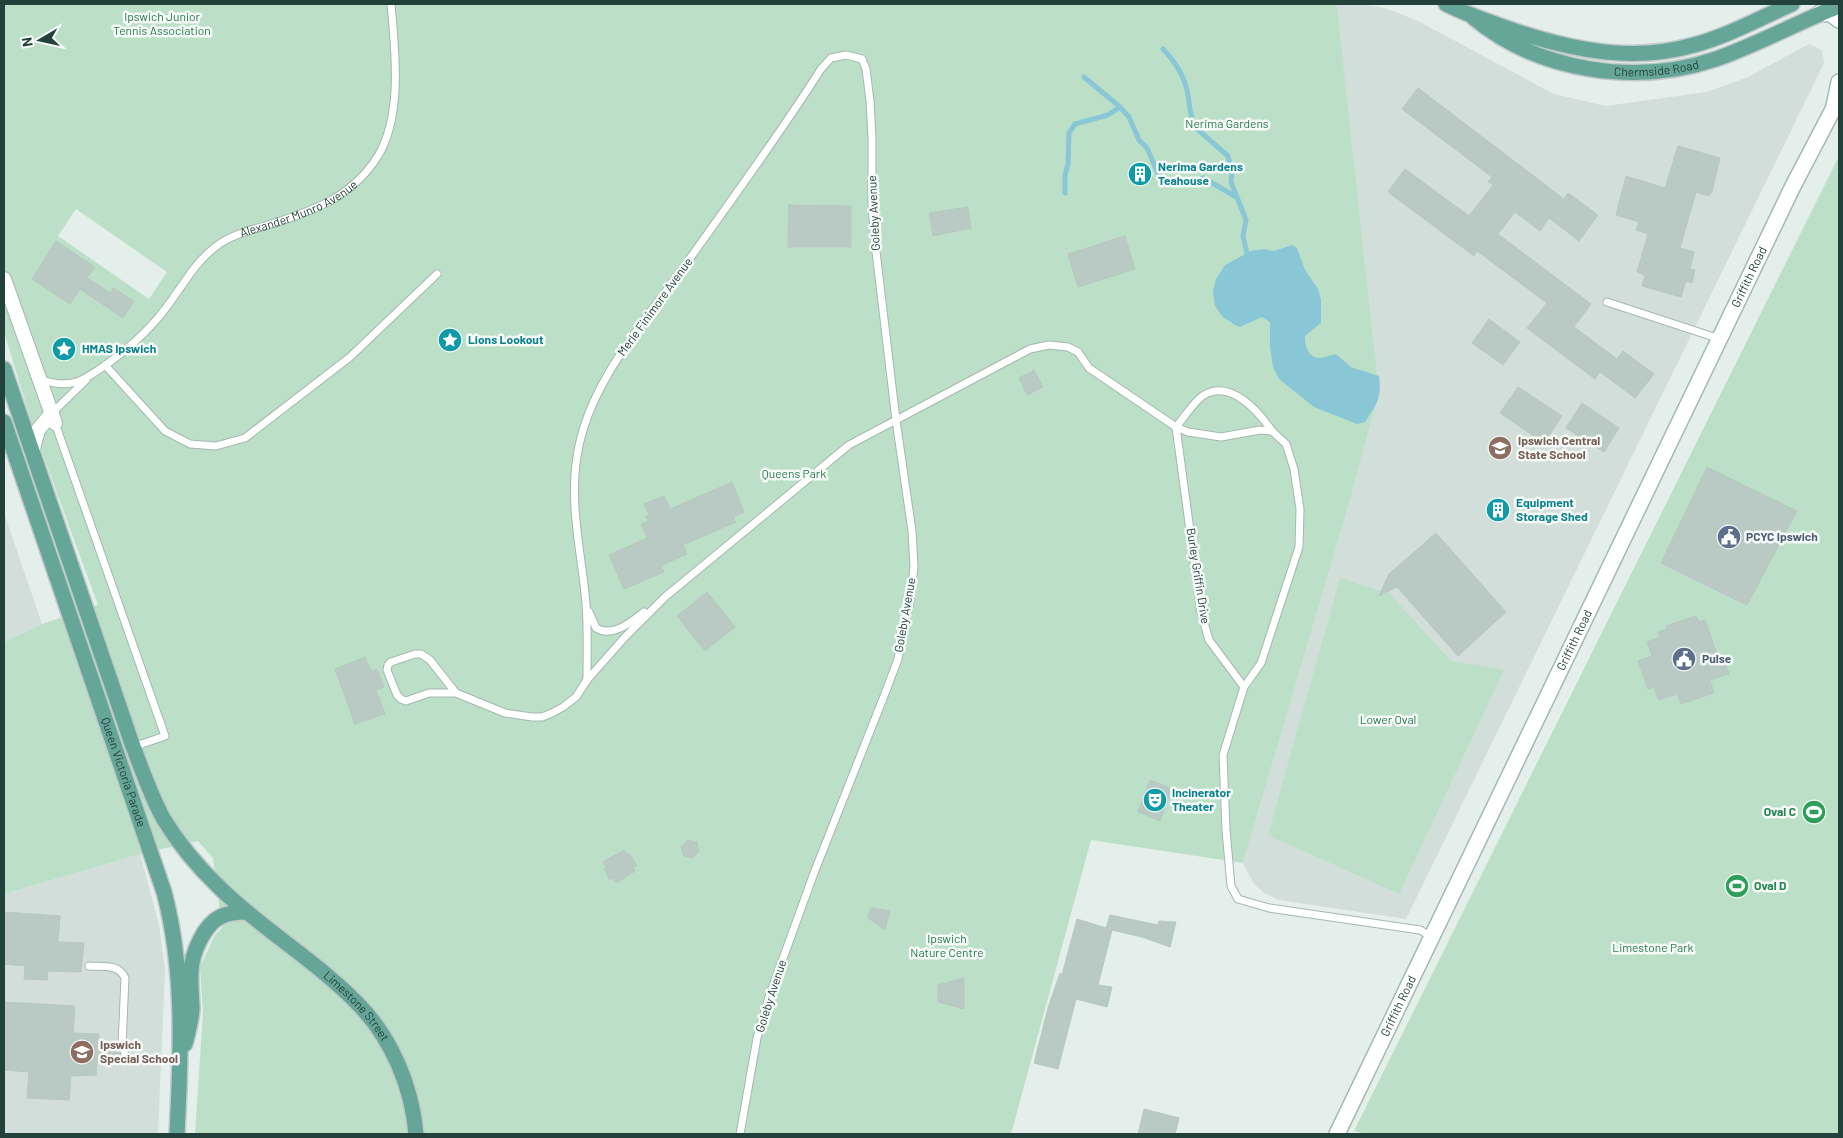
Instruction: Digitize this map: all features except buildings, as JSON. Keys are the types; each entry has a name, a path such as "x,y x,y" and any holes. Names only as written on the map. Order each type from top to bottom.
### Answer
{"main road":[{"name":"Chermside Road","path":"1446,4 1474,18 1499,35 1550,59 1598,70 1634,72 1679,68 1715,59 1839,6"},
{"name":"Chermside Road","path":"1474,18 1572,48 1614,54 1638,54 1703,43 1792,4"},
{"name":"Queen Victoria Parade","path":"4,369 142,771 163,817 172,830 204,871 246,912"},
{"name":"Queen Victoria Parade","path":"4,422 164,892 171,918 179,980 180,1060 176,1134"},
{"path":"180,1060 190,1025 192,1010 191,972 199,945 210,926 218,918 232,913 246,912"},
{"name":"Limestone Street","path":"246,912 345,991 375,1023 387,1043 404,1081 410,1100 416,1134"}],"street":[{"path":"1820,13 1831,14 1839,20"},
{"name":"Griffith Road","path":"1337,1134 1812,149 1838,107 1839,82"},
{"path":"4,280 54,418 38,430 32,452"}],"lane":[{"name":"Alexander Munro Avenue","path":"92,375 140,338 170,302 194,267 215,247 240,233 308,213 339,197 362,176 378,156 389,132 394,108 395,54 391,4"},
{"name":"Goleby Avenue","path":"740,1134 757,1038 769,997 814,873 886,691 904,631 914,567 912,531 896,420 875,243 872,205 872,138 868,81 862,59 846,55"},
{"name":"Merle Finimore Avenue","path":"587,680 586,605 574,504 574,482 582,434 596,397 615,364 790,119 821,69 831,58 846,55"},
{"path":"105,365 165,431 190,444 216,446 245,438 350,358 437,274"},
{"path":"1606,302 1720,339"},
{"name":"Merle Finimore Avenue","path":"586,605 596,628 608,632 620,628 664,597 849,445 1030,349 1049,345 1068,347 1078,352 1089,368 1176,427 1194,433 1221,438 1260,430 1272,432"},
{"path":"41,380 72,384 85,380 92,375"},
{"path":"92,375 54,418 165,736 133,747"},
{"path":"1176,427 1203,395 1217,391 1229,393 1248,402 1260,414 1272,432 1286,444 1294,469 1300,509 1299,547 1261,663 1244,687 1223,755 1226,830 1231,886 1234,894 1238,899 1269,908 1420,930 1432,937"},
{"name":"Burley Griffin Drive","path":"1176,427 1201,612 1209,640 1244,687"},
{"name":"Merle Finimore Avenue","path":"587,680 664,597"},
{"path":"456,693 430,660 422,654 399,659 388,665 387,670 397,696 406,701 429,693 456,693 505,713 542,717 564,707 576,697 587,680"},
{"path":"89,966 115,967 120,969 125,978 122,1045 126,1057"}],"shaded area":[{"name":"Ipswich Central State School","path":"1337,4 1360,4 1385,8 1418,21 1554,94 1605,106 1707,92 1746,78 1809,44 1822,50 1824,63 1406,919 1279,900 1264,893 1254,884 1243,863 1349,504 1379,392"},
{"path":"4,513 42,624 4,642"},
{"name":"Ipswich Special School","path":"140,854 159,925 165,970 158,1134 4,1134 4,894"}],"green space":[{"name":"Queens Park","path":"4,4 1337,4 1379,392 1349,504 1243,863 1091,840 1011,1134 195,1134 203,1012 200,967 215,935 222,928 213,858 198,841 140,854 4,894 4,642 42,624 98,605 34,430 4,332","holes":["76,209 167,272 149,299 58,236"]},
{"name":"Limestone Park","path":"1839,156 1839,1134 1366,1134 1354,1131"},
{"name":"Lower Oval","path":"1340,578 1390,594 1451,661 1504,670 1399,894 1268,835"}],"water":[{"path":"1292,245 1297,248 1305,270 1318,289 1321,299 1321,323 1305,336 1308,350 1312,356 1319,358 1336,354 1351,367 1379,376 1380,390 1378,400 1365,422 1357,424 1314,407 1279,379 1273,367 1270,347 1270,322 1262,317 1240,327 1223,317 1215,306 1213,291 1216,279 1225,265 1251,251 1264,249 1274,251"}],"waterway":[{"path":"1163,49 1181,73 1196,128 1228,156 1232,172 1231,182 1246,220 1243,236 1247,254"},
{"path":"1084,77 1129,117 1139,140 1147,148 1160,178 1182,183 1204,178 1236,197"},
{"path":"1065,193 1069,133 1075,124 1108,115 1120,107"}],"place":[{"name":"Nerima Gardens Teahouse","path":"1140,174"},
{"name":"Lions Lookout","path":"450,340"},
{"name":"HMAS Ipswich","path":"64,349"},
{"name":"Ipswich Central State School","path":"1500,448"},
{"name":"Equipment Storage Shed","path":"1498,510"},
{"name":"PCYC Ipswich","path":"1729,537"},
{"name":"Pulse","path":"1684,659"},
{"name":"Incinerator Theater","path":"1155,800"},
{"name":"Oval C","path":"1814,812"},
{"name":"Oval D","path":"1737,886"},
{"name":"Ipswich Special School","path":"82,1052"}],"park label":[{"name":"Ipswich Junior Tennis Association","path":"162,24"},
{"name":"Nerima Gardens","path":"1227,124"},
{"name":"Ipswich Nature Centre","path":"947,946"}]}
